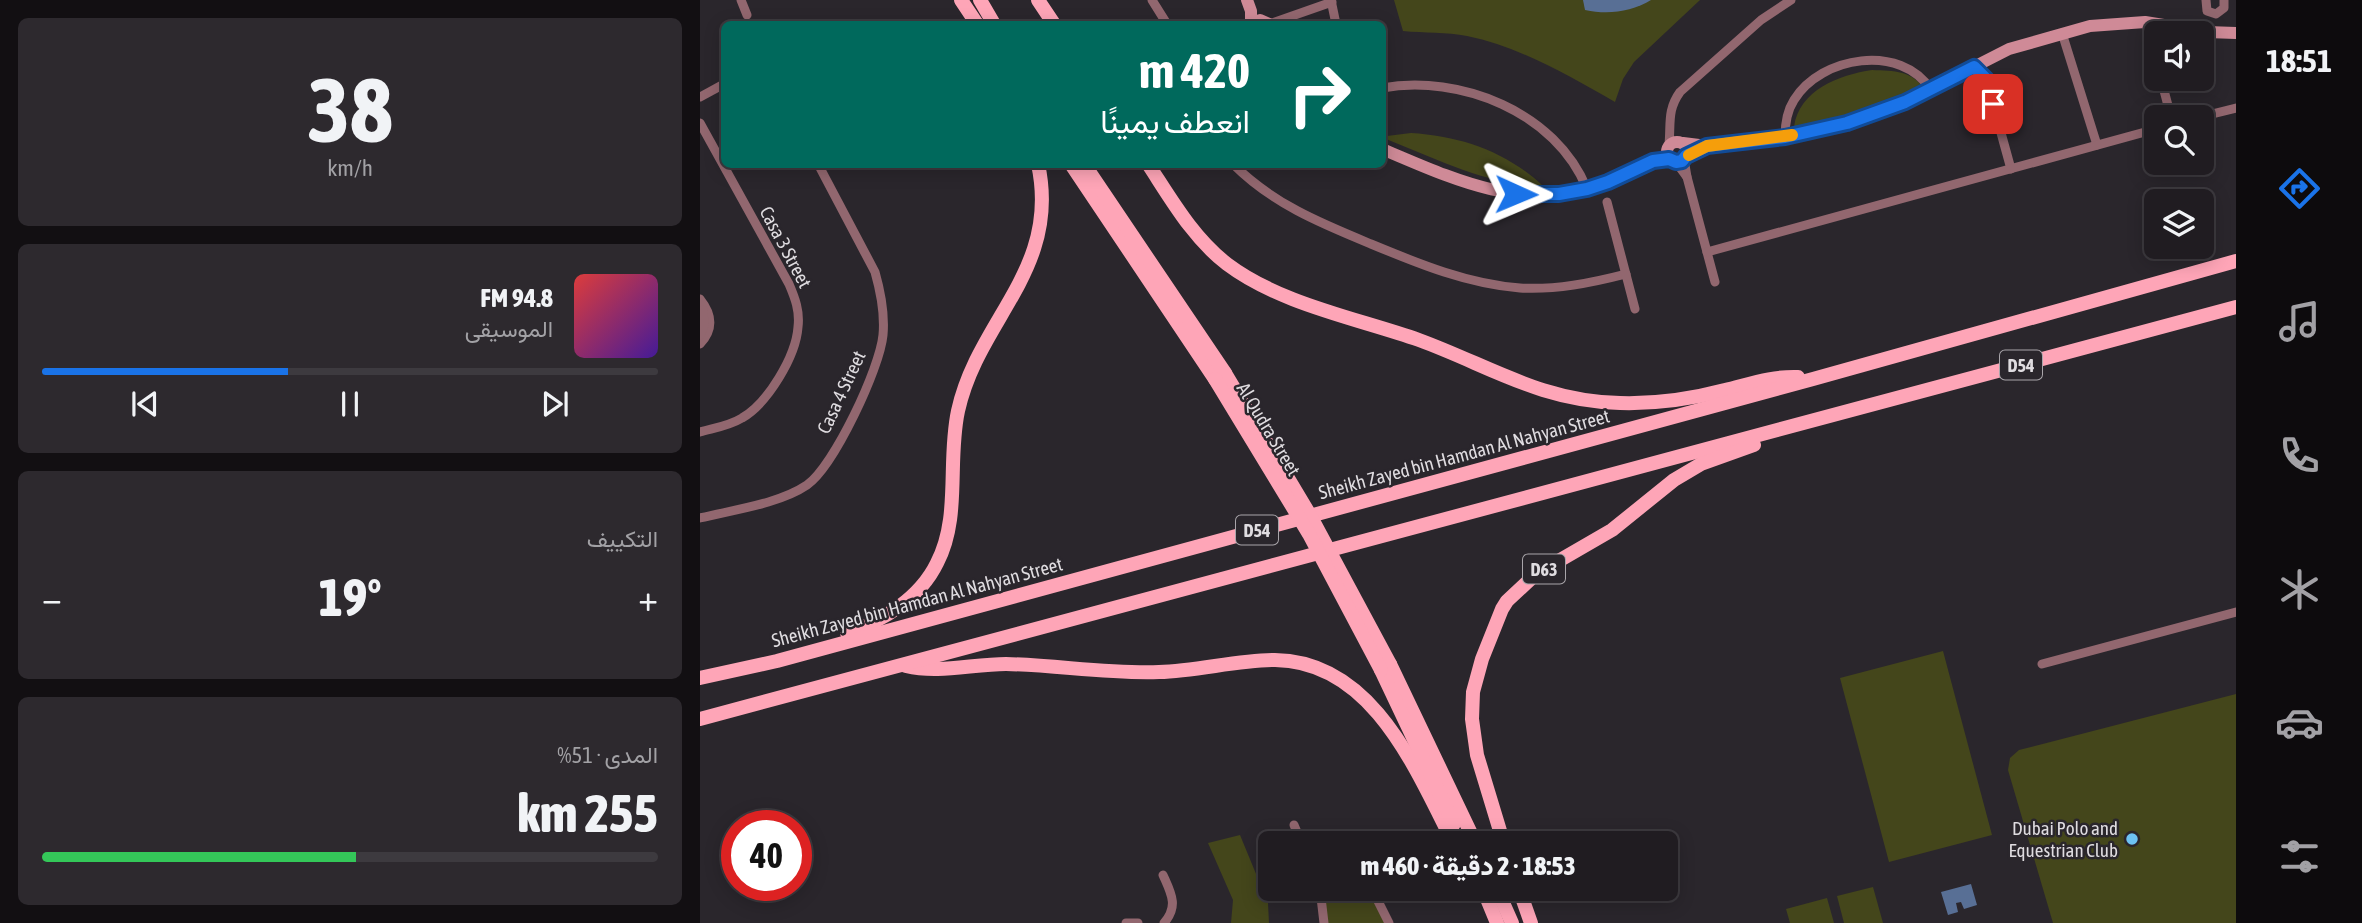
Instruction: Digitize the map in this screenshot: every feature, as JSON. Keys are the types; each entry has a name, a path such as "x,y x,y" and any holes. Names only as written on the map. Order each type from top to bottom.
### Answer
{"main road":[{"path":"961,0 975,21"},
{"path":"980,0 992,21"},
{"path":"1038,0 1052,21"},
{"path":"777,661 868,625 891,612 917,591 937,563 951,519 953,442 963,393 981,349 1019,288 1035,246 1042,200 1038,168"},
{"name":"Al Qudra Street","path":"1074,168 1220,376"},
{"name":"Al Qudra Street","path":"1087,168 1220,376 1385,667 1469,831"},
{"path":"1151,168 1202,240 1219,257 1249,278 1325,310 1438,347 1534,388 1586,400 1642,402 1704,395 1771,378 1813,379"},
{"name":"Sheikh Zayed bin Hamdan Al Nahyan Street","path":"700,678 777,661 2236,261"},
{"name":"D54","path":"700,719 2236,307"},
{"name":"D63","path":"1500,831 1477,754 1472,719 1473,692 1482,659 1496,620 1507,601 1536,574 1600,538 1683,474 1701,464 1777,438 1805,423"},
{"path":"901,665 935,670 1023,664 1116,673 1183,671 1265,660 1310,666 1340,680 1385,722 1411,760 1447,831"},
{"name":"Al Qudra Street","path":"1385,667 1457,831"},
{"path":"1490,901 1497,923"},
{"path":"1495,901 1512,923"},
{"path":"1523,901 1531,923"}],"street":[{"path":"741,0 747,15"},
{"path":"1152,0 1165,21"},
{"path":"1715,282 1676,150 1671,107 1680,92 1761,20 1791,0"},
{"path":"2206,0 2207,10 2216,14 2224,8 2224,0"},
{"path":"1285,21 1331,1 1335,21"},
{"path":"1248,3 1265,21"},
{"path":"1248,3 1250,21"},
{"path":"1386,151 1473,186 1530,196 1559,194 1608,182 1676,150 1785,137 1847,123 1931,90 2009,49 2062,33 2109,23 2144,22"},
{"path":"2214,32 2236,33"},
{"path":"2062,33 2096,145"},
{"path":"1785,137 1789,109 1799,92 1837,66 1873,61 1901,65 1916,72 1931,90"},
{"path":"1974,67 1987,82 2011,169"},
{"path":"1386,88 1418,85 1451,88 1489,99 1510,109 1533,122 1553,139 1575,166 1587,189"},
{"path":"700,97 721,86"},
{"path":"2214,114 2236,108"},
{"name":"Casa 3 Street","path":"700,124 721,162"},
{"path":"1706,252 2144,132"},
{"name":"Casa 3 Street","path":"700,432 740,419 760,404 786,362 796,341 799,326 797,305 789,284 724,168"},
{"name":"Casa 4 Street","path":"700,518 781,497 796,492 809,483 821,472 831,455 875,368 883,336 881,291 869,259 820,168"},
{"path":"1238,168 1269,195 1315,221 1414,262 1468,279 1496,285 1546,288 1572,286 1626,274"},
{"path":"1606,202 1636,309"},
{"path":"700,300 705,317 700,335"},
{"path":"700,300 709,313 710,321 706,337 700,344"},
{"path":"2042,663 2236,612"},
{"path":"1294,825 1297,831"},
{"path":"1163,875 1174,905 1164,923"},
{"path":"1322,901 1324,923"},
{"path":"1378,901 1389,923"},
{"path":"1126,923 1138,923"}],"green space":[{"path":"1394,0 1700,0 1634,62 1623,79 1615,102 1561,72 1506,47 1459,35 1403,31"},
{"path":"1872,70 1909,75 1925,91 1801,132 1794,127 1797,114 1804,103 1822,86"},
{"path":"1411,133 1447,138 1481,147 1513,163 1542,185 1540,188 1480,176 1386,139 1387,136"},
{"path":"1943,651 1992,835 1889,862 1840,678"},
{"name":"Dubai Polo and Equestrian Club","path":"2236,694 2236,923 2053,923 2008,770 2010,758 2019,750"},
{"path":"1240,835 1258,879 1258,901 1268,903 1269,923 1231,923 1233,900 1208,843"},
{"path":"1873,887 1883,923 1844,923 1837,896"},
{"path":"1827,898 1834,923 1790,923 1786,909"},
{"path":"1322,901 1376,901 1387,923 1325,923"}],"water":[{"path":"1583,0 1651,0 1627,10 1602,12 1585,10"},
{"path":"1971,884 1977,905 1964,909 1961,902 1956,903 1958,912 1948,915 1941,892"}],"slow traffic":[{"path":"1689,155 1707,146 1792,135"}],"place":[{"name":"Dubai Polo and Equestrian Club","path":"2132,839"}],"route":[{"path":"1516,194 1559,194 1587,189 1653,161 1682,161 1686,156 1707,146 1785,137 1847,123 1905,102 1974,67 1986,79 1993,104"}]}
